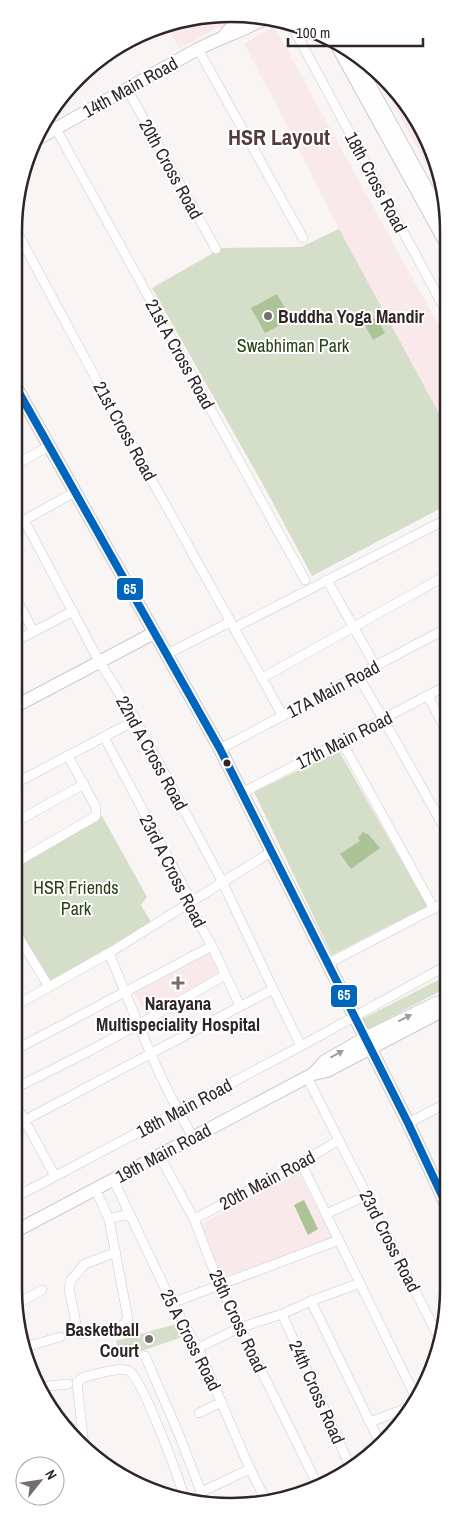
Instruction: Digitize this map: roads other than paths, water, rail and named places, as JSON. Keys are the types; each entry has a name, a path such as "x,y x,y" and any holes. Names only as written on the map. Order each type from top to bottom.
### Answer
{"street":[{"name":"14th Main Road","path":"222,37 229,22"},
{"name":"14th Main Road","path":"47,134 198,49 255,24"},
{"name":"18th Cross Road","path":"296,33 440,300"},
{"path":"198,49 303,238"},
{"path":"342,54 440,232"},
{"path":"359,66 439,210"},
{"name":"20th Cross Road","path":"127,89 216,248"},
{"name":"21st A Cross Road","path":"56,129 305,580"},
{"name":"21st Cross Road","path":"22,241 230,626 283,716"},
{"path":"22,400 50,446 220,749 408,1123 440,1191"},
{"path":"22,461 50,446"},
{"path":"22,521 75,492"},
{"path":"167,654 328,580 440,523"},
{"name":"22nd A Cross Road","path":"22,524 73,611 99,662 136,720 222,881 301,1046"},
{"path":"262,678 440,579"},
{"path":"328,580 376,667"},
{"path":"22,610 34,632"},
{"path":"22,638 73,611"},
{"name":"17A Main Road","path":"220,749 440,631"},
{"path":"22,703 154,633"},
{"path":"358,676 440,820"},
{"name":"17th Main Road","path":"242,793 440,689"},
{"path":"428,696 440,719"},
{"path":"22,780 136,720"},
{"name":"23rd A Cross Road","path":"104,737 188,895 188,904 212,946 240,1006"},
{"path":"342,742 434,909"},
{"path":"22,859 96,816 96,807 68,756"},
{"path":"22,819 84,784"},
{"path":"22,1001 109,953 271,852"},
{"path":"327,964 440,906"},
{"path":"22,943 49,987"},
{"path":"22,1046 212,946"},
{"path":"109,953 151,1053 178,1112 193,1137"},
{"name":"18th Main Road","path":"22,1194 301,1046 440,969"},
{"path":"22,1084 139,1024 225,975"},
{"path":"25,1120 272,988"},
{"name":"19th Main Road","path":"367,1043 440,1002"},
{"name":"19th Main Road","path":"22,1228 310,1075 325,1061 440,1012"},
{"name":"23rd Cross Road","path":"310,1075 339,1140 436,1331"},
{"path":"408,1123 440,1107"},
{"path":"22,1115 55,1176"},
{"name":"20th Main Road","path":"194,1219 301,1163 339,1140"},
{"name":"25th Cross Road","path":"159,1155 194,1219 219,1284 239,1328 315,1481"},
{"path":"301,1163 413,1392"},
{"name":"25 A Cross Road","path":"113,1179 172,1303 198,1348 263,1496"},
{"path":"95,1189 109,1219 116,1252 128,1320 122,1326 78,1333 69,1289 71,1280 84,1264 116,1252"},
{"path":"326,1214 368,1195"},
{"path":"109,1219 124,1215 131,1216"},
{"path":"172,1303 339,1240"},
{"path":"198,1348 239,1328 282,1314 360,1283"},
{"path":"23,1301 42,1290"},
{"path":"311,1301 378,1438"},
{"name":"24th Cross Road","path":"282,1314 349,1463"},
{"path":"30,1345 60,1337"},
{"path":"145,1356 178,1432 201,1492 250,1469"},
{"path":"83,1436 79,1379 122,1369 131,1371 162,1434 182,1492"},
{"path":"47,1386 68,1384"},
{"path":"199,1413 222,1402"},
{"path":"370,1422 402,1410"}],"place":[{"name":"Buddha Yoga Mandir","path":"268,316"},
{"name":"Narayana Multispeciality Hospital","path":"178,983"},
{"name":"Basketball Court","path":"149,1339"}],"district":[{"name":"HSR Layout","path":"279,137"}],"park label":[{"name":"Swabhiman Park","path":"293,345"},
{"name":"HSR Friends Park","path":"76,898"}]}
